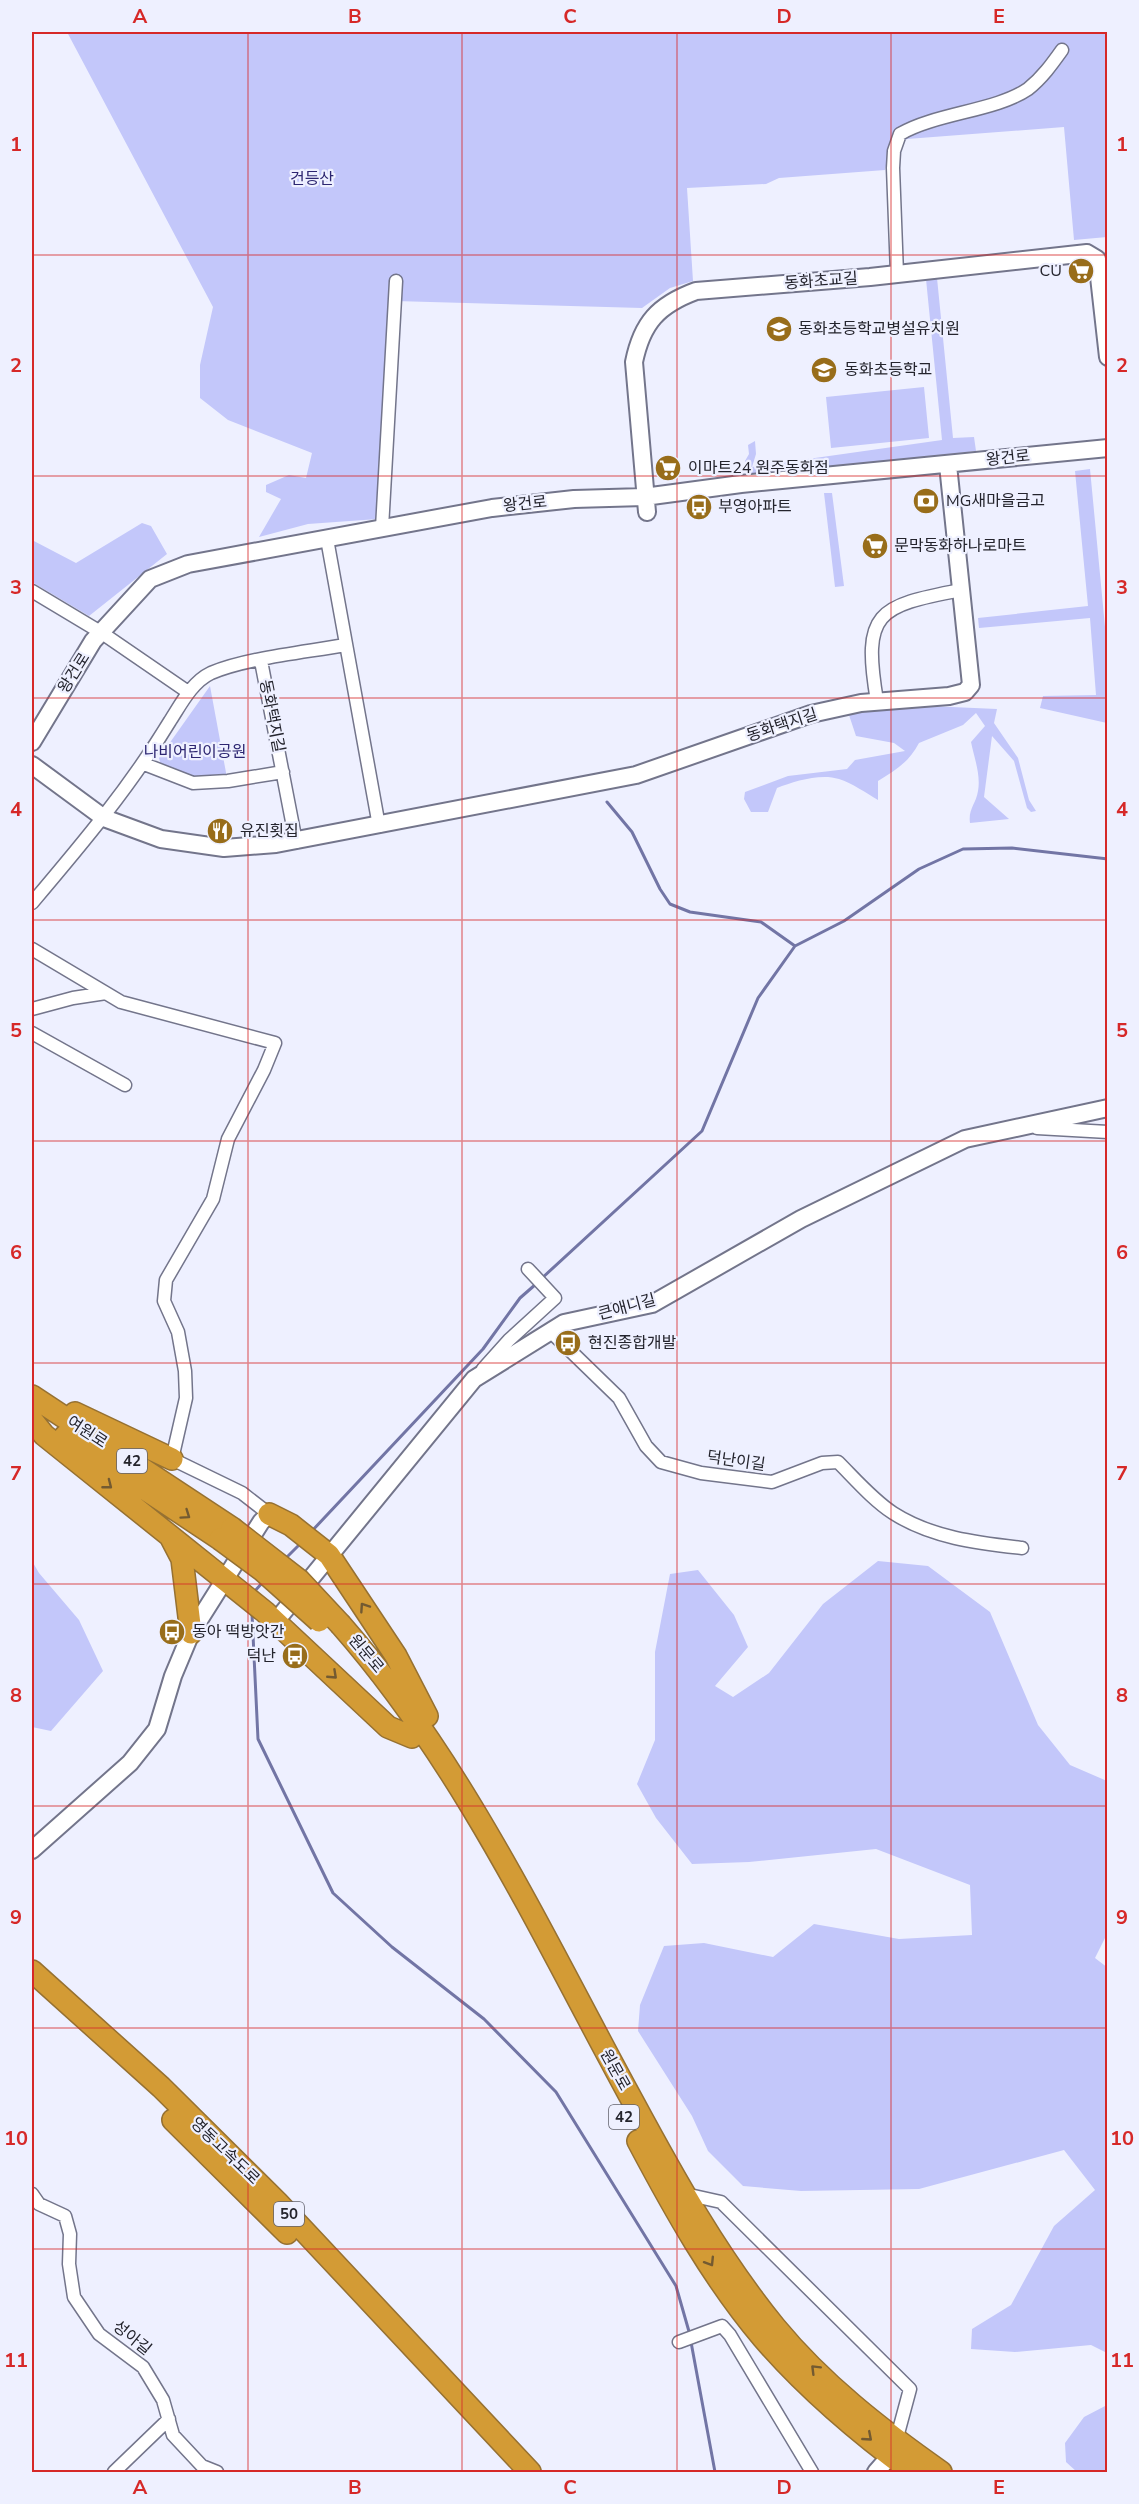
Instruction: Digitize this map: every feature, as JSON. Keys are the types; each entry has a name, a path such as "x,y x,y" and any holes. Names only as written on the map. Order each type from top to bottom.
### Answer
{"highway":[{"path":"32,1403 98,1422 172,1459"},
{"name":"여원로","path":"32,1403 299,1580 336,1629"},
{"path":"32,1420 44,1435 167,1531 270,1616 388,1727 412,1737"},
{"path":"269,1514 291,1526 324,1551 396,1656 456,1783"},
{"path":"167,1531 182,1559 191,1633"},
{"name":"원문로","path":"336,1629 446,1788 659,2181 729,2293 763,2338 805,2382 893,2448 941,2472"},
{"name":"원문로","path":"336,1629 378,1667 412,1714 456,1783 513,1878 685,2194 740,2282 777,2329 893,2448 912,2472"},
{"name":"영동고속도로","path":"32,1971 161,2088 277,2202 530,2472"},
{"name":"영동고속도로","path":"32,1989 150,2096 267,2212 513,2472"}],"street":[{"path":"897,274 893,168 894,151 900,134 920,124 1018,95 1042,77 1062,50"},
{"name":"동화초교길","path":"645,504 634,362 639,339 648,322 661,310 677,298 696,291 897,274 1087,253 1093,255 1097,260 1107,357"},
{"path":"382,528 396,281"},
{"name":"왕건로","path":"32,742 93,641 150,579 188,564 492,508 645,504 741,484 1107,448"},
{"name":"동화택지길","path":"32,765 104,818 160,839 225,848 296,842 636,775 811,714 877,701 949,696 965,692 971,685 948,465"},
{"path":"327,539 379,826"},
{"path":"877,701 871,664 871,641 877,621 897,607 923,597 961,590"},
{"path":"32,591 102,633 188,692"},
{"name":"동화택지길","path":"32,903 104,818 144,764 188,692 210,674 261,661 345,645"},
{"name":"동화택지길","path":"261,661 296,842"},
{"name":"동화택지길","path":"144,764 193,783 228,781 283,772"},
{"path":"32,949 121,1002 275,1043 264,1070 228,1139 213,1199 166,1280 164,1301 178,1332 185,1371 186,1398 172,1459 242,1493 269,1514 233,1585 191,1633 172,1676 157,1729 129,1763 32,1850"},
{"path":"32,1008 106,993"},
{"path":"32,1033 125,1085"},
{"name":"큰애니길","path":"270,1616 474,1379 564,1323 652,1304 801,1219 966,1139 1107,1108"},
{"name":"큰애니길","path":"1020,1128 1107,1132"},
{"path":"474,1379 509,1340 555,1298 530,1271"},
{"name":"덕난이길","path":"550,1332 619,1398 646,1446 661,1462 701,1473 772,1482 822,1463 838,1462 893,1513 935,1533 972,1542 1022,1548"},
{"name":"성아길","path":"32,2194 39,2204 65,2216 70,2234 69,2264 74,2296 99,2334 143,2367 163,2400 173,2435 202,2466 217,2472"},
{"path":"685,2194 721,2202 910,2389 893,2448 876,2472"},
{"path":"682,2341 722,2326 730,2335 812,2472"},
{"path":"114,2472 169,2419"}],"green space":[{"name":"건등산","path":"67,32 1107,32 1108,157 1105,160 1107,237 1074,240 1064,127 907,139 898,146 903,136 1030,94 1065,49 1062,44 1038,73 1019,89 892,139 885,170 779,178 766,184 687,188 693,281 670,288 642,308 395,301 378,519 308,524 259,537 281,499 266,492 266,485 289,475 306,478 312,453 228,420 200,398 200,365 213,307"},
{"path":"937,278 953,438 974,437 976,451 753,478 748,473 745,461 749,454 748,445 755,441 756,454 752,467 942,440 926,279"},
{"path":"924,387 929,438 831,448 826,397"},
{"path":"1090,469 1107,648 1107,723 1040,708 1043,696 1096,695 1090,618 979,628 978,618 1088,606 1075,471"},
{"path":"824,493 832,493 844,586 835,587"},
{"path":"142,523 151,526 167,554 89,616 32,582 32,540 76,563"},
{"name":"나비어린이공원","path":"210,686 227,778 183,776 161,766 159,758"},
{"path":"906,705 997,709 994,723 1018,758 1029,800 1036,811 1031,812 1027,808 1014,761 992,736 984,797 1009,819 970,823 970,814 979,785 971,742 985,726 976,713 963,725 919,743 901,765 878,781 878,800 844,781 832,777 816,777 777,788 768,812 751,812 744,799 745,792 788,776 847,769 855,760 905,751 894,743 856,736 847,709"},
{"path":"32,1561 39,1573 79,1620 103,1671 51,1731 32,1727"},
{"path":"878,1561 928,1566 990,1612 1038,1725 1070,1765 1107,1781 1107,1934 1095,1958 1108,1968 1107,2353 1091,2345 1015,2352 971,2349 972,2329 1011,2305 1054,2226 1095,2190 1064,2150 919,2189 801,2191 743,2186 708,2151 692,2116 638,2031 640,2005 664,1946 704,1943 773,1957 814,1924 899,1939 972,1935 970,1885 876,1849 749,1862 692,1864 656,1818 637,1784 655,1740 655,1652 670,1574 698,1570 734,1615 748,1647 715,1686 733,1697 769,1673 823,1604"},
{"path":"1107,2405 1107,2472 1077,2472 1066,2462 1065,2443 1084,2417"}],"waterway":[{"path":"607,802 632,832 660,889 670,904 690,912 761,922 795,946"},
{"path":"541,1279 702,1131 758,998 795,946 844,921 919,869 963,849 1012,848 1108,859"},
{"path":"311,1532 483,1349 520,1298 536,1284"},
{"path":"284,1560 301,1543"},
{"path":"253,1593 263,1582"},
{"path":"252,1614 258,1739 333,1893 392,1947 484,2019 556,2092 676,2286 690,2335"},
{"path":"691,2342 715,2472"}],"place":[{"name":"CU","path":"1081,271"},
{"name":"동화초등학교병설유치원","path":"779,329"},
{"name":"동화초등학교","path":"824,370"},
{"name":"이마트24 원주동화점","path":"668,468"},
{"name":"MG새마을금고","path":"926,501"},
{"name":"부영아파트","path":"699,507"},
{"name":"문막동화하나로마트","path":"875,546"},
{"name":"유진횟집","path":"220,831"},
{"name":"현진종합개발","path":"568,1343"},
{"name":"동아 떡방앗간","path":"172,1632"},
{"name":"덕난","path":"295,1656"}]}
